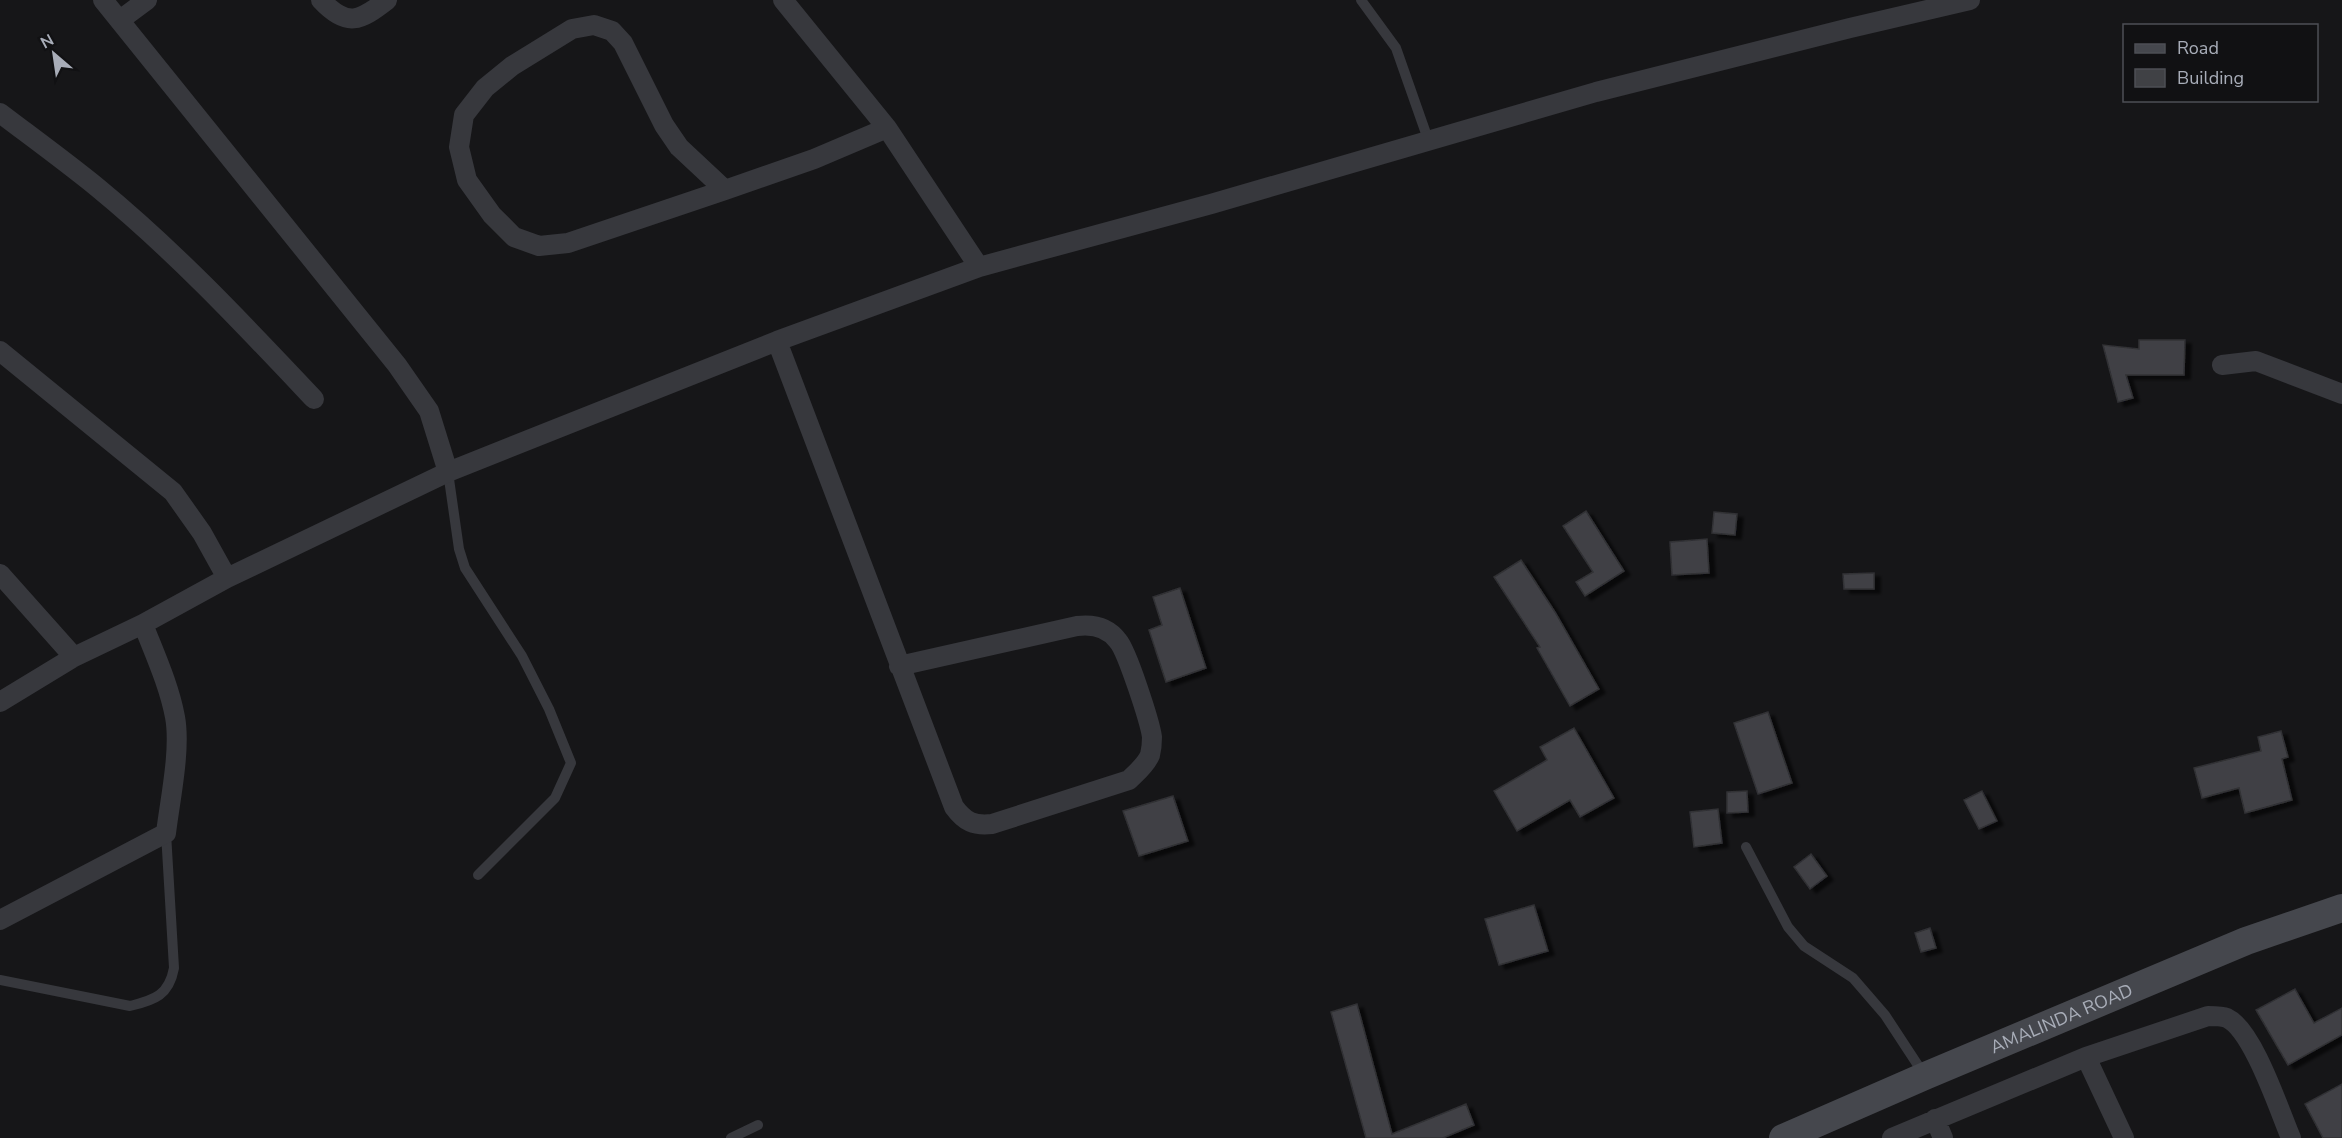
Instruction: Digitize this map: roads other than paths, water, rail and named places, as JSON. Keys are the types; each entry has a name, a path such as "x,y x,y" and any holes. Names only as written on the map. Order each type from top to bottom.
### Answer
{"street":[{"path":"103,0 397,365 429,411 448,472"},
{"path":"120,20 147,0"},
{"path":"321,0 335,14 352,19 369,14 387,0"},
{"path":"783,0 887,128 979,267"},
{"path":"0,702 74,657 143,624 227,578 448,472 777,341 979,267 1429,142 1596,92 1970,0"},
{"path":"725,190 679,147 664,125 623,43 612,31 594,25 572,29 512,66 485,88 464,115 459,147 467,180 492,215 514,237 539,246 568,243 725,190 814,159 887,128"},
{"path":"0,113 99,189 148,232 222,302 314,399"},
{"path":"777,341 899,666 954,807 963,819 978,825 992,824 1129,780 1140,770 1150,755 1152,739 1147,716 1119,641 1106,630 1093,624 899,666"},
{"path":"0,351 173,492 202,533 227,578"},
{"path":"2222,365 2256,361 2342,394"},
{"path":"0,574 74,657"},
{"path":"0,920 166,833 177,739 176,718 166,684 143,624"},
{"name":"AMALINDA ROAD","path":"1783,1138 2247,941 2342,908"},
{"path":"1892,1138 2086,1057 2208,1016 2226,1017 2239,1027 2254,1050 2290,1138"},
{"path":"2086,1057 2124,1138"},
{"path":"1935,1119 1943,1138"}],"lane":[{"path":"1361,0 1396,48 1429,142"},
{"path":"448,472 459,549 465,568 522,656 549,709 572,763 555,798 478,875"},
{"path":"0,980 130,1006 146,1002 162,994 171,983 174,968 166,833"},
{"path":"1746,847 1788,927 1804,946 1853,978 1885,1015 1925,1076"},
{"path":"731,1138 758,1125"}]}
